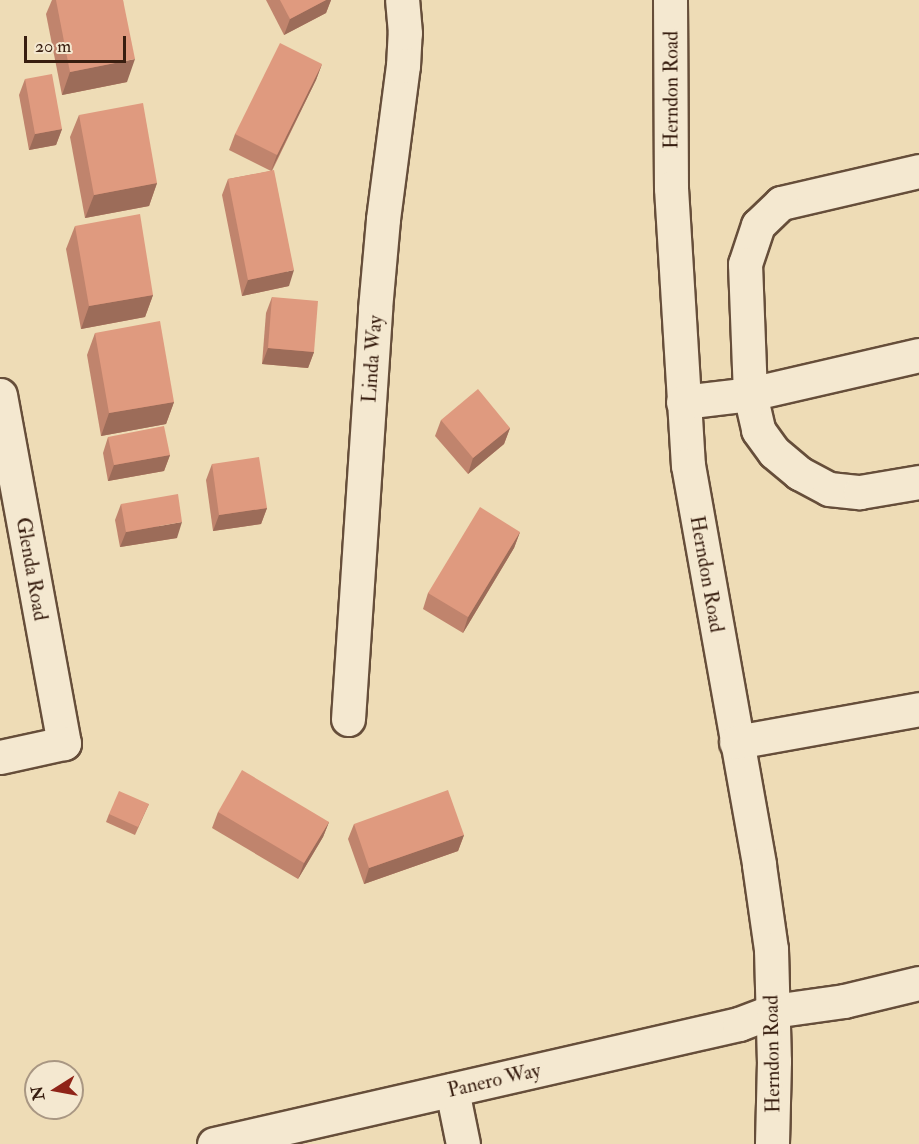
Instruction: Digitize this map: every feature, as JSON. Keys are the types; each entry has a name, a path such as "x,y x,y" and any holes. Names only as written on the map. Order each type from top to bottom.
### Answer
{"street":[{"name":"Linda Way","path":"348,719 375,309 383,219 403,66 405,33 402,0"},
{"name":"Herndon Road","path":"670,0 671,188 688,465 759,865 771,949 772,1144"},
{"path":"919,171 781,203 758,225 745,264 750,394 758,430 774,452 799,474 829,489 860,492 919,482"},
{"path":"683,402 750,394 919,355"},
{"name":"Glenda Road","path":"0,395 64,743 0,757"},
{"path":"736,742 919,709"},
{"name":"Panero Way","path":"214,1144 739,1024 773,1011 844,1001 919,983"},
{"path":"452,1090 463,1144"}],"building":[{"path":"56,0 123,0 135,59 70,72"},
{"path":"280,0 326,0 290,19"},
{"path":"280,43 322,64 277,155 235,134"},
{"path":"52,74 62,129 35,134 25,79"},
{"path":"143,103 157,183 94,195 79,115"},
{"path":"274,170 294,270 248,280 228,179"},
{"path":"140,214 153,295 89,306 75,226"},
{"path":"272,297 318,301 314,352 268,348"},
{"path":"160,321 174,402 109,413 95,333"},
{"path":"478,389 510,428 473,458 441,420"},
{"path":"164,426 170,455 114,465 108,437"},
{"path":"259,457 267,508 219,515 212,464"},
{"path":"178,494 182,522 126,532 121,504"},
{"path":"480,507 520,532 468,617 428,593"},
{"path":"242,770 329,822 304,863 218,812"},
{"path":"448,790 464,835 369,868 354,824"},
{"path":"119,791 149,804 138,827 109,814"}]}
